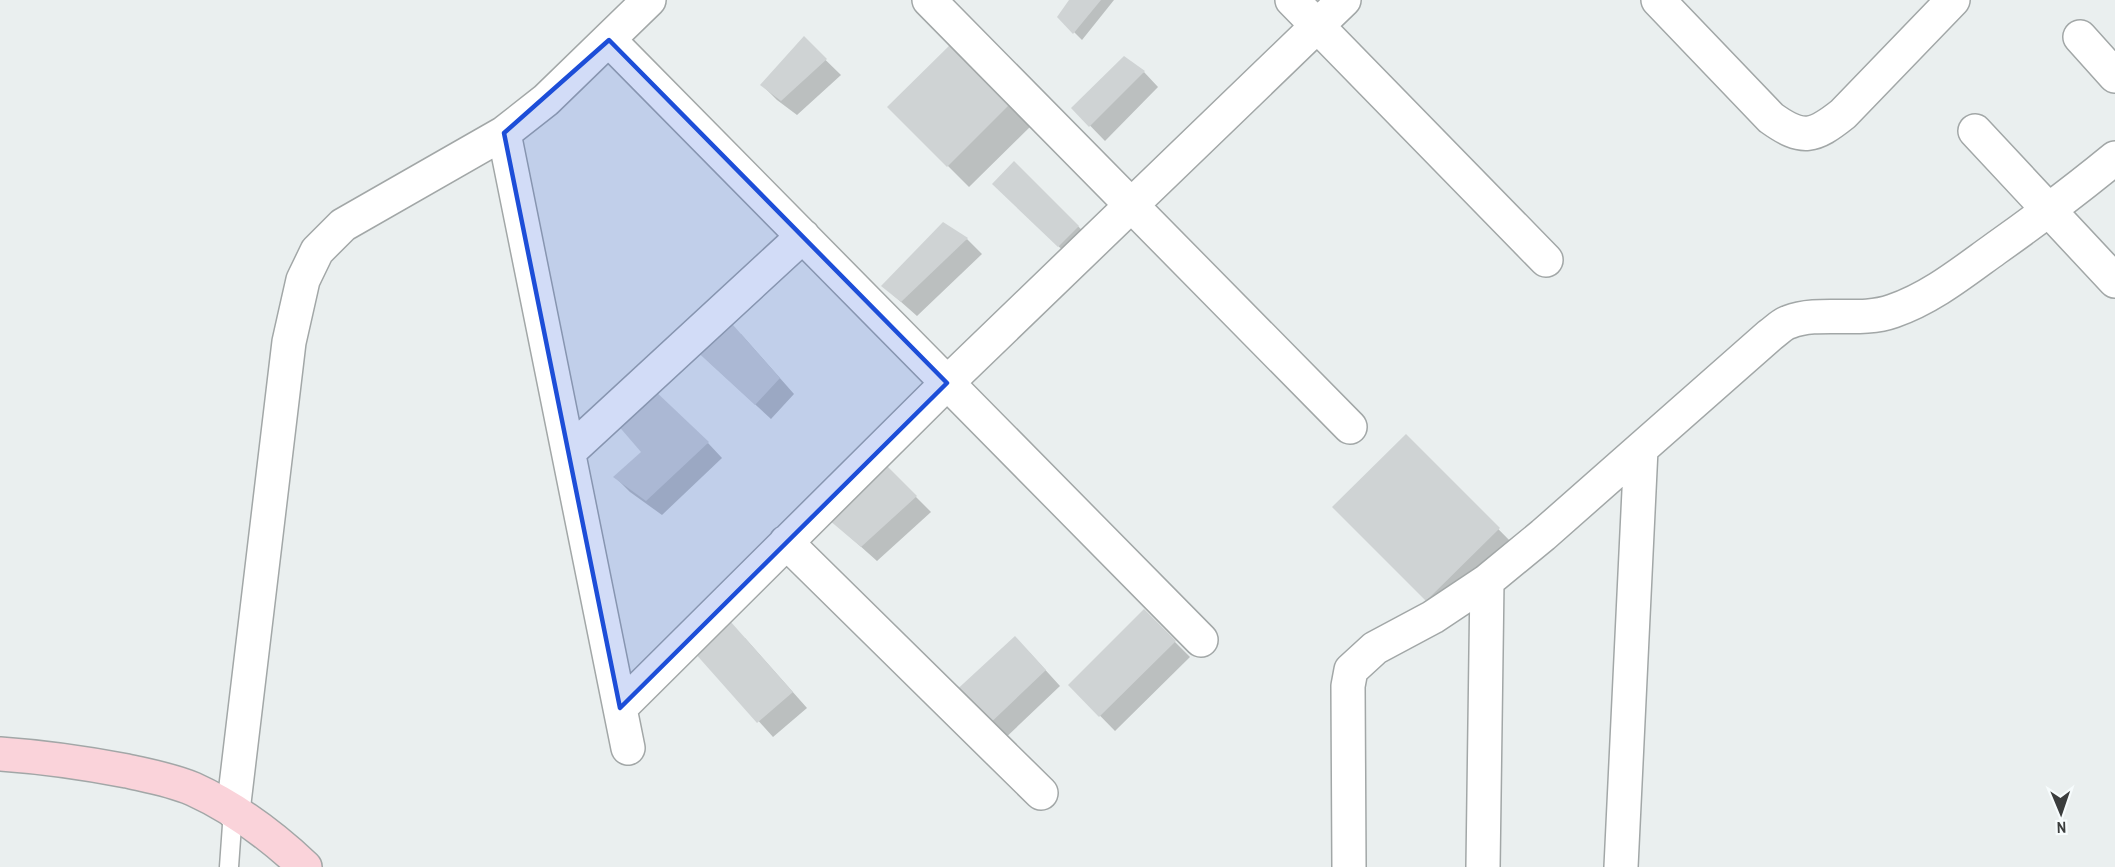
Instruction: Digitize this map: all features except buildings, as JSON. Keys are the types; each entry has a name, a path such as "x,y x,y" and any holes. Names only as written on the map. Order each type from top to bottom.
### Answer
{"street":[{"path":"233,811 289,342 303,280 317,251 343,225 504,133 546,100 649,0"},
{"path":"929,0 1350,427"},
{"path":"1292,0 1546,260"},
{"path":"620,708 947,383 1344,0"},
{"path":"1658,0 1771,118 1786,129 1806,135 1824,129 1843,114 1953,0"},
{"path":"2080,37 2115,76"},
{"path":"609,40 1201,640"},
{"path":"1976,131 2115,281"},
{"path":"504,133 627,748"},
{"path":"1349,867 1348,686 1351,670 1375,648 1433,617 1487,582 1770,335 1789,322 1811,318 1866,317 1891,312 1917,302 1955,278 2049,210 2115,158"},
{"path":"569,452 802,236"},
{"path":"1621,867 1641,449"},
{"path":"786,542 1041,793"},
{"path":"1483,867 1487,582"},
{"path":"0,754 80,762 156,777 192,789 233,811 277,841 305,867"}],"lane":[{"path":"229,867 233,811"}],"highlighted area":[{"path":"609,40 947,383 620,708 504,133"}]}
